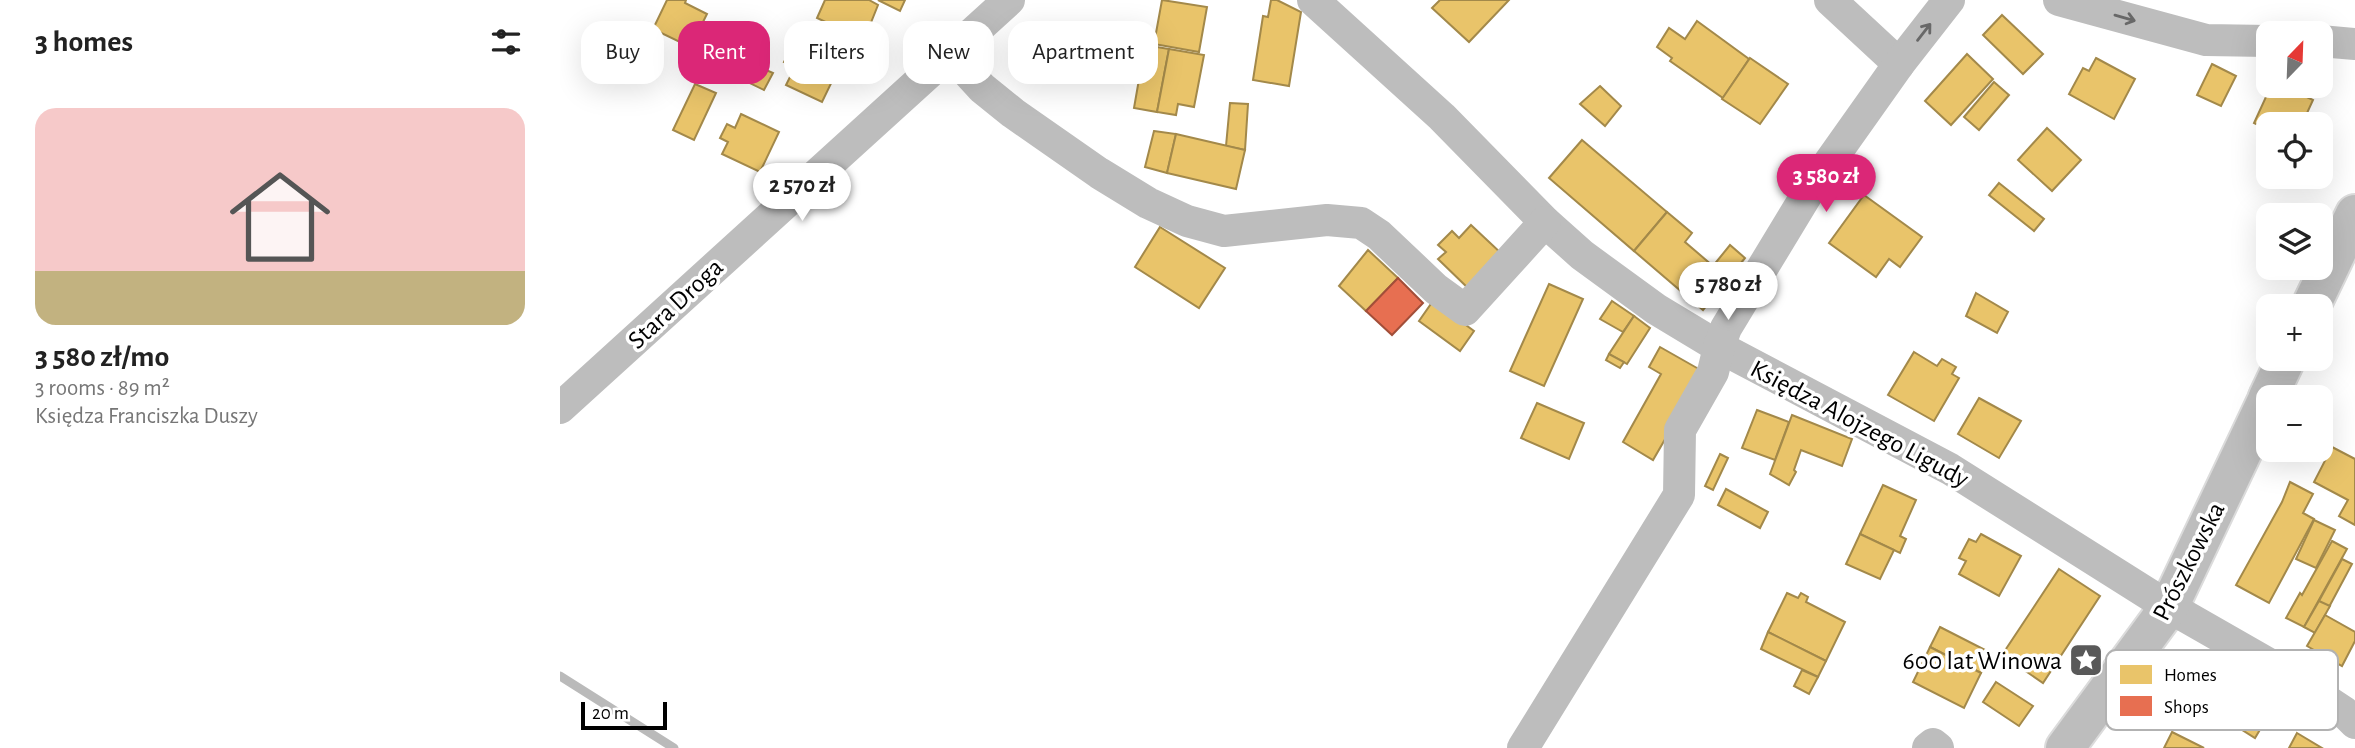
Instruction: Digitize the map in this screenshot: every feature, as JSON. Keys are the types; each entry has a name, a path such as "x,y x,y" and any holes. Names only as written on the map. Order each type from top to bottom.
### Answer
{"main road":[{"path":"2317,294 2355,214"},
{"name":"Prószkowska","path":"2137,650 2169,607 2256,423"},
{"name":"Prószkowska","path":"2065,748 2106,692"}],"street":[{"name":"Stara Droga","path":"986,21 1009,0"},
{"name":"Księdza Alojzego Ligudy","path":"1313,0 1442,117 1545,222 1582,255 1656,309 1718,347 1950,469 2169,607 2244,650"},
{"path":"1830,0 1899,64"},
{"path":"1523,748 1679,495 1680,430 1713,372 1718,347 1726,328 1809,191 1899,64 1949,0"},
{"path":"2059,0 2206,40 2256,41"},
{"path":"2333,42 2355,44"},
{"name":"Stara Droga","path":"560,408 918,84"},
{"path":"978,84 1013,113 1099,173 1148,203 1187,221 1224,231 1327,220 1361,223 1379,235 1436,289 1465,310 1545,222"},
{"name":"Księdza Alojzego Ligudy","path":"2338,708 2355,723"},
{"path":"1928,748 1933,744 1938,748"}],"building: Homes":[{"path":"667,0 686,0 685,3 707,14 704,21 678,21 678,41 664,34 664,21 657,21"},
{"path":"825,0 869,0 878,5 872,21 823,21 817,18"},
{"path":"878,0 905,0 900,11"},
{"path":"1162,0 1207,7 1199,52 1158,45"},
{"path":"1271,0 1277,0 1301,12 1289,86 1253,80 1263,16 1268,17"},
{"path":"1440,0 1509,0 1469,42 1432,8"},
{"path":"2002,15 2043,54 2023,74 1983,35"},
{"path":"1697,21 1749,59 1723,98 1670,61 1672,58 1657,47 1669,28 1685,39"},
{"path":"1158,47 1169,49 1157,112 1134,108 1138,84 1158,84"},
{"path":"1169,49 1204,55 1194,107 1178,104 1176,115 1157,112"},
{"path":"1967,54 1993,79 1951,125 1925,101"},
{"path":"1750,58 1788,84 1760,124 1722,99"},
{"path":"2096,58 2135,79 2114,119 2069,94 2083,68 2089,71"},
{"path":"2212,64 2236,76 2221,106 2197,95"},
{"path":"1994,82 2009,95 1979,130 1964,117"},
{"path":"695,84 716,93 694,140 673,130"},
{"path":"752,84 767,84 764,90"},
{"path":"786,84 831,84 822,102"},
{"path":"1600,86 1621,106 1605,126 1580,104"},
{"path":"2265,98 2313,100 2308,112 2259,112"},
{"path":"1230,103 1248,104 1245,150 1226,146"},
{"path":"741,114 779,132 760,172 722,154 728,142 720,138 727,124 735,128"},
{"path":"2047,128 2081,160 2052,191 2018,160"},
{"path":"1154,131 1176,134 1167,173 1145,167"},
{"path":"1176,134 1245,150 1236,189 1167,173"},
{"path":"1582,140 1667,212 1634,251 1549,178"},
{"path":"1999,183 2044,219 2034,231 1989,195"},
{"path":"1864,195 1922,237 1900,267 1889,259 1876,277 1829,243"},
{"path":"1667,212 1692,233 1685,242 1713,266 1730,245 1745,258 1703,310 1634,251"},
{"path":"1471,225 1503,255 1470,290 1438,259 1446,252 1438,245 1452,231 1459,238"},
{"path":"1160,227 1225,268 1199,308 1135,267"},
{"path":"1368,250 1398,278 1366,311 1339,286"},
{"path":"1549,284 1583,299 1544,386 1510,371"},
{"path":"1976,293 2008,312 1997,333 1966,316"},
{"path":"1433,301 1474,331 1460,351 1419,321"},
{"path":"1612,301 1634,316 1623,332 1600,319"},
{"path":"1634,316 1650,328 1627,364 1609,354"},
{"path":"1660,347 1704,372 1653,460 1623,442 1661,374 1649,367"},
{"path":"1914,352 1937,366 1942,359 1956,367 1952,374 1959,378 1934,421 1888,395"},
{"path":"1609,354 1624,362 1620,368 1606,360"},
{"path":"1979,398 2021,421 1999,458 1958,434"},
{"path":"1537,403 1584,423 1569,459 1521,438"},
{"path":"1757,410 1789,422 1775,460 1742,448"},
{"path":"1792,415 1852,439 1842,466 1801,450 1794,470 1796,472 1789,485 1770,474"},
{"path":"2333,448 2355,459 2355,525 2339,516 2348,500 2314,482 2324,462 2333,462"},
{"path":"1720,454 1728,458 1713,490 1705,486"},
{"path":"2290,482 2313,494 2303,513 2314,519 2269,603 2236,585 2282,502"},
{"path":"1883,485 1916,500 1900,536 1906,539 1900,553 1860,534"},
{"path":"1726,489 1768,512 1760,528 1718,505"},
{"path":"2314,520 2335,530 2316,568 2296,559"},
{"path":"1860,534 1894,550 1880,579 1846,564"},
{"path":"1981,534 2021,556 1999,596 1959,574 1966,561 1959,558 1969,539 1976,542"},
{"path":"2332,541 2347,549 2304,627 2286,618"},
{"path":"2342,559 2352,564 2329,607 2319,601"},
{"path":"2059,569 2100,596 2043,683 2002,655"},
{"path":"1787,593 1798,598 1801,593 1808,597 1806,602 1845,622 1826,661 1768,632"},
{"path":"2319,601 2330,606 2315,633 2304,627"},
{"path":"2325,615 2355,632 2355,641 2342,666 2338,664 2338,650 2314,650 2307,646"},
{"path":"1940,627 1991,653 1981,673 1930,647"},
{"path":"1768,632 1826,661 1818,677 1761,649"},
{"path":"1930,647 1981,673 1964,708 1913,682"},
{"path":"1802,670 1818,677 1809,694 1794,686"},
{"path":"1996,682 2033,706 2019,726 1983,702"},
{"path":"2242,730 2260,730 2255,738"},
{"path":"2172,732 2204,748 2164,748"},
{"path":"2297,733 2322,748 2289,748"}],"building: Shops":[{"path":"1398,278 1423,303 1392,335 1366,311"}],"waterway":[{"path":"560,676 674,748"}],"place":[{"name":"600 lat Winowa","path":"2086,660"}]}
